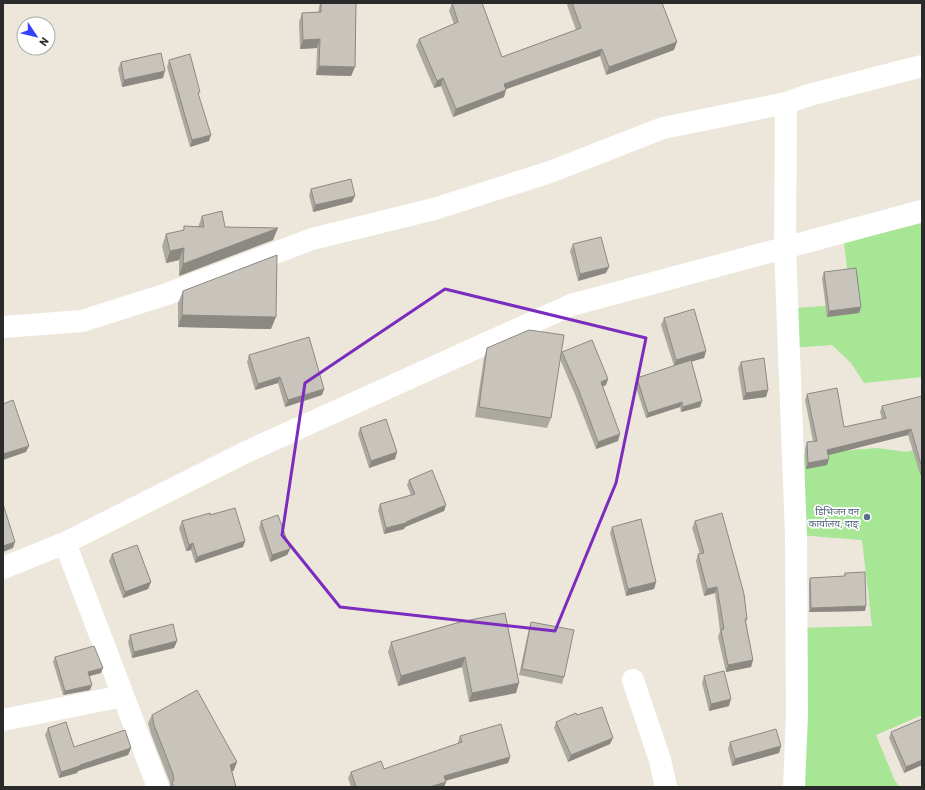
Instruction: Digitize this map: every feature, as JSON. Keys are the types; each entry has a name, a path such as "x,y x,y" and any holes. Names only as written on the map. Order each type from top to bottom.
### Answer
{"street":[{"path":"3,327 82,321 167,294 312,239 434,209 550,172 663,128 786,104 809,94 922,66"},
{"path":"786,104 785,248 796,536 797,714 794,787"},
{"path":"3,568 65,543 246,452 571,305 922,211"},
{"path":"65,543 158,787"},
{"path":"633,680 660,760 666,787"},
{"path":"3,720 123,696"}],"highlighted area":[{"path":"445,289 646,338 616,483 555,631 340,607 282,535 305,383"}],"green space":[{"path":"922,223 922,377 864,383 851,363 832,345 791,348 796,308 851,304 844,242"},
{"path":"922,447 922,715 876,735 895,781 900,787 794,787 794,628 872,626 862,540 798,535 798,454 877,448 907,452"}],"building":[{"path":"321,3 356,3 355,67 319,66 320,39 303,40 302,13 321,12"},
{"path":"452,3 482,3 502,57 581,28 572,3 662,3 677,42 609,67 602,49 504,84 506,90 456,109 443,78 437,81 419,39 458,22"},
{"path":"161,53 165,71 124,80 121,62"},
{"path":"190,54 200,92 198,93 211,135 192,140 169,60"},
{"path":"351,179 355,196 315,205 311,189"},
{"path":"222,211 225,227 278,228 183,264 184,248 170,251 166,234 184,230 184,226 204,227 202,216"},
{"path":"601,237 609,267 580,274 573,244"},
{"path":"277,255 276,317 182,315 183,291"},
{"path":"856,268 861,307 829,311 824,272"},
{"path":"694,309 706,351 676,360 664,318"},
{"path":"529,330 564,335 551,418 479,407 487,348"},
{"path":"309,337 324,389 288,400 280,377 258,384 249,355"},
{"path":"592,340 608,379 601,382 620,434 598,442 579,391 562,352"},
{"path":"764,358 768,390 746,393 741,362"},
{"path":"691,360 702,401 683,407 682,402 648,413 637,378"},
{"path":"837,388 844,427 886,418 882,406 922,396 922,468 911,429 827,450 829,459 808,463 807,442 817,441 807,394"},
{"path":"13,400 29,446 3,454 3,404"},
{"path":"386,419 397,452 371,461 360,428"},
{"path":"432,470 446,505 406,523 386,528 380,504 415,494 409,480"},
{"path":"3,504 15,542 3,546"},
{"path":"235,508 245,541 197,557 193,543 189,545 182,521"},
{"path":"722,513 744,594 747,619 745,619 753,660 728,665 721,630 724,629 717,587 707,589 698,554 704,553 695,521"},
{"path":"278,515 290,549 272,555 261,521"},
{"path":"641,519 656,582 628,589 612,527"},
{"path":"137,545 151,582 125,592 112,554"},
{"path":"865,572 866,606 811,608 810,578 845,576 845,573"},
{"path":"505,613 519,683 472,693 465,657 401,676 391,642 460,622"},
{"path":"531,622 574,630 564,677 522,669"},
{"path":"173,624 177,641 134,652 130,635"},
{"path":"94,646 103,668 88,672 92,685 65,691 55,657"},
{"path":"724,671 731,699 711,704 704,676"},
{"path":"197,690 237,762 230,765 236,787 174,787 172,783 174,780 173,774 154,725 152,715"},
{"path":"602,707 613,738 571,755 556,722 576,713 577,715"},
{"path":"922,719 922,760 906,767 891,732"},
{"path":"66,722 74,747 125,730 131,748 61,772 48,728"},
{"path":"501,724 510,757 444,776 446,782 430,787 356,787 351,772 381,761 384,769 462,742 460,736"},
{"path":"776,729 781,746 735,759 730,742"}],"place":[{"name":"डिभिजन वन कार्यालय, दाङ्","path":"867,517"}]}
